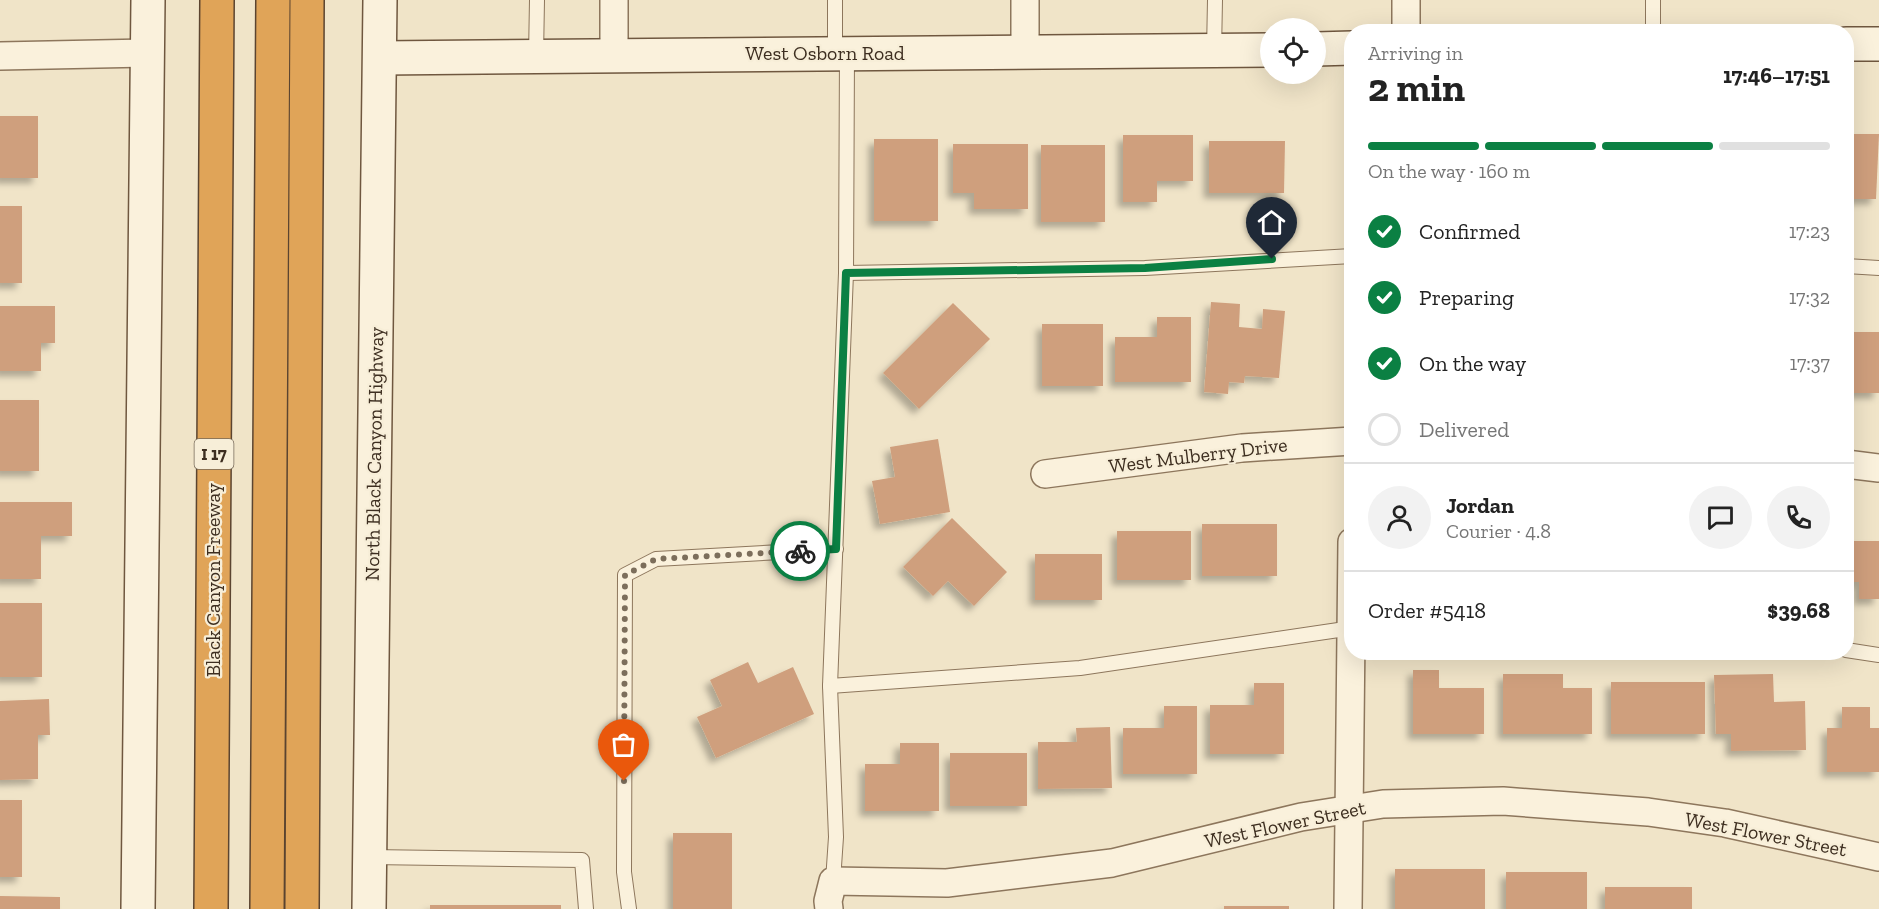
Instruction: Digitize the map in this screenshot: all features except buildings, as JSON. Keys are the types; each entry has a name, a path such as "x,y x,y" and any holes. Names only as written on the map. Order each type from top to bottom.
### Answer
{"highway":[{"name":"Black Canyon Freeway","path":"211,909 217,0"},
{"path":"267,909 273,0"},
{"path":"302,909 307,0"}],"main road":[{"path":"138,909 148,0"},
{"name":"North Black Canyon Highway","path":"369,909 380,0"},
{"path":"1854,44 1879,44"},
{"path":"1326,49 1344,48"},
{"name":"West Osborn Road","path":"380,58 1260,50"}],"street":[{"path":"614,0 614,55"},
{"path":"1025,0 1025,52"},
{"path":"1406,0 1406,24"},
{"path":"0,56 147,53"},
{"name":"West Mulberry Drive","path":"1045,474 1242,448 1344,442"},
{"path":"1854,465 1879,468"},
{"path":"1348,909 1351,660"},
{"name":"West Flower Street","path":"833,881 947,883 1112,863 1349,807 1503,801 1648,812 1725,823 1879,856"},
{"path":"829,909 828,901 833,881"}],"lane":[{"path":"536,56 537,0"},
{"path":"833,881 836,837 830,686 846,273 841,53 835,0"},
{"path":"1214,51 1215,0"},
{"path":"1653,0 1653,24"},
{"path":"846,273 1145,268 1344,256"},
{"path":"1854,266 1879,268"},
{"path":"629,909 624,872 625,575 656,559 836,549"},
{"path":"830,686 1080,668 1344,629"},
{"path":"1854,651 1879,655"},
{"path":"370,857 582,861 586,909"}],"way so far":[{"path":"624,781 625,575 656,559 800,551"}],"route":[{"path":"800,551 836,549 846,273 1145,268 1272,259"}]}
